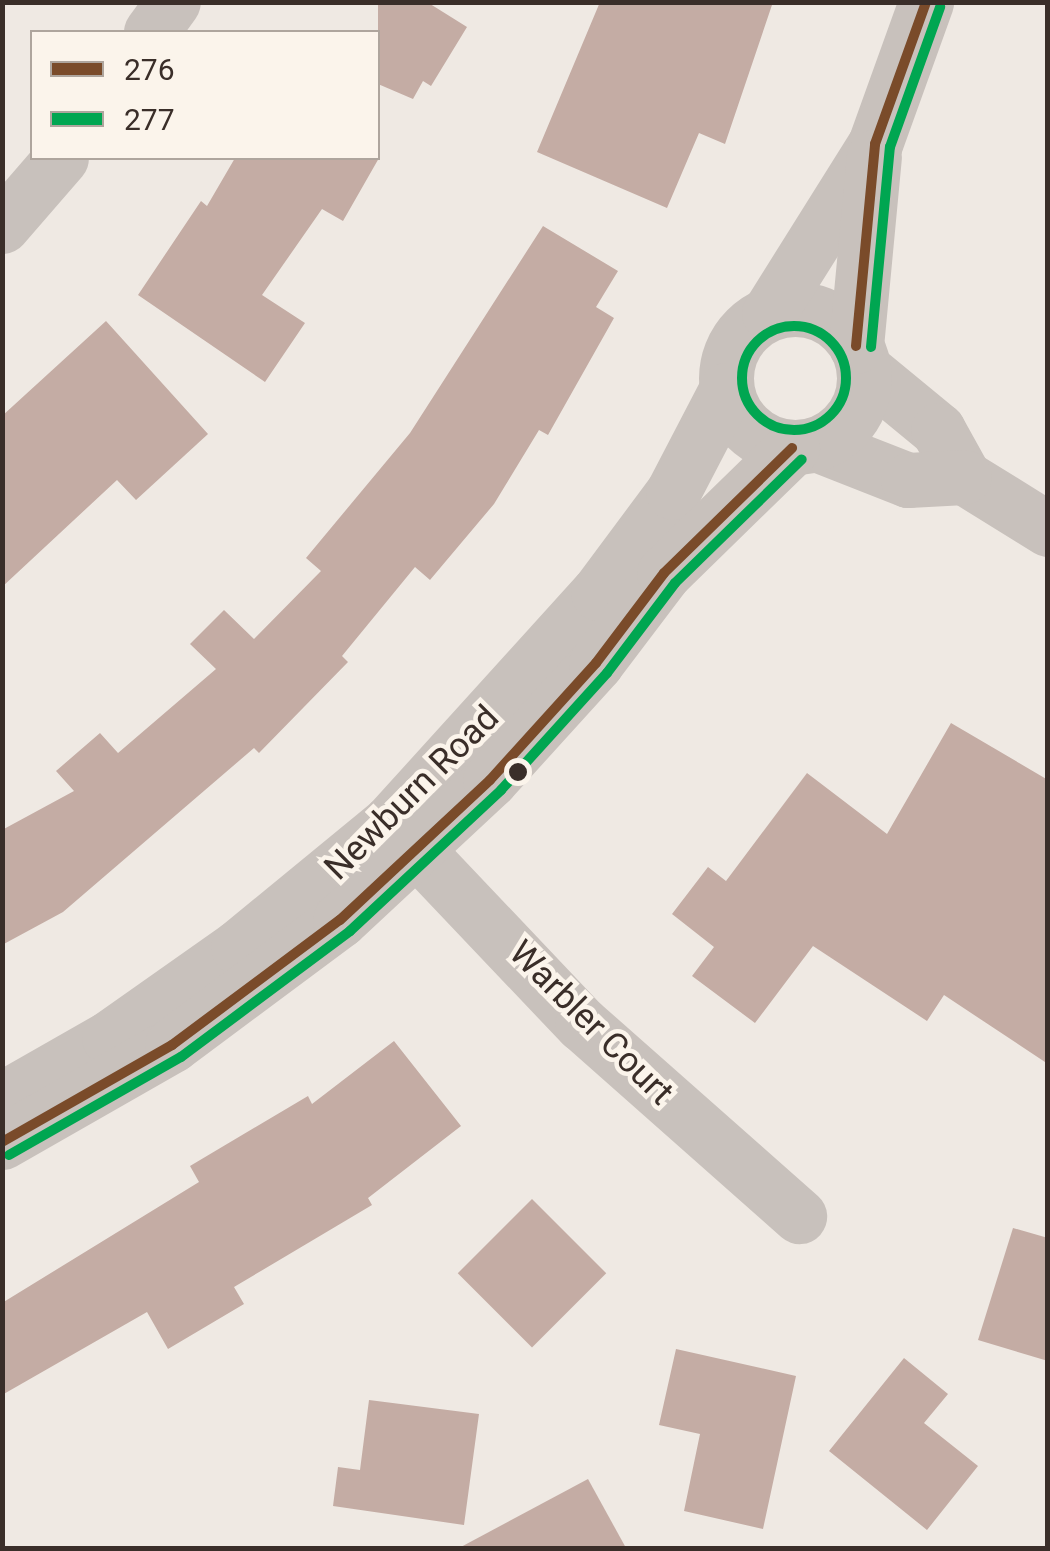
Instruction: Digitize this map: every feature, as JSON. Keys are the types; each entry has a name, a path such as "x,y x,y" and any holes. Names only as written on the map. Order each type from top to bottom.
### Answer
{"street":[{"path":"152,30 173,2"},
{"path":"926,2 875,144 769,313 732,348 726,390 749,430 908,480 964,477"},
{"path":"804,446 854,415 875,144"},
{"path":"2,226 59,160"},
{"path":"769,313 804,309 826,315 860,358 938,430 964,477 1048,528"},
{"name":"Newburn Road","path":"2,1142 172,1044 340,920 598,594 673,492 726,390"},
{"name":"Newburn Road","path":"2,1099 110,1038 404,836 596,663 664,573 804,446"},
{"name":"Warbler Court","path":"404,836 582,1024 799,1216"}],"building":[{"path":"378,2 427,2 467,27 431,86 423,81 413,99 380,85"},
{"path":"600,2 773,2 725,144 699,133 667,208 537,152"},
{"path":"234,160 378,160 343,221 322,209 262,295 305,323 265,382 138,295 201,201 207,206"},
{"path":"543,226 618,271 596,307 614,318 548,435 539,430 494,504 430,580 415,567 342,656 348,662 259,753 254,748 63,912 2,945 2,830 74,791 56,771 100,733 118,753 216,669 190,644 224,610 254,639 321,571 306,558 410,433"},
{"path":"106,321 208,434 136,500 117,480 2,587 2,416"},
{"path":"951,723 1048,780 1048,1064 944,995 927,1021 813,946 755,1023 692,976 714,947 672,914 708,867 726,881 807,773 887,834"},
{"path":"394,1041 461,1126 368,1198 372,1205 234,1287 244,1304 168,1349 147,1312 2,1395 2,1303 199,1182 190,1166 308,1096 312,1104"},
{"path":"532,1199 606,1273 532,1347 458,1273"},
{"path":"1013,1228 1048,1238 1048,1361 978,1340"},
{"path":"676,1349 796,1376 763,1529 684,1511 700,1434 659,1425"},
{"path":"904,1358 948,1394 924,1423 978,1466 927,1530 829,1451"},
{"path":"369,1400 479,1414 464,1525 333,1506 338,1467 360,1470"},
{"path":"588,1479 626,1548 459,1548"}],"transit line":[{"name":"276","path":"856,346 875,144 926,2"},
{"name":"277","path":"871,347 890,147 940,7"},
{"name":"277","path":"794,326 814,330 831,341 842,358 846,378 842,398 831,415 814,426 794,430 774,426 757,415 746,398 742,378 746,358 757,341 774,330 794,326"},
{"name":"276","path":"2,1142 172,1045 340,920 490,780 596,663 664,573 792,448"},
{"name":"277","path":"9,1155 181,1057 350,931 501,790 607,673 675,583 802,459"}]}
